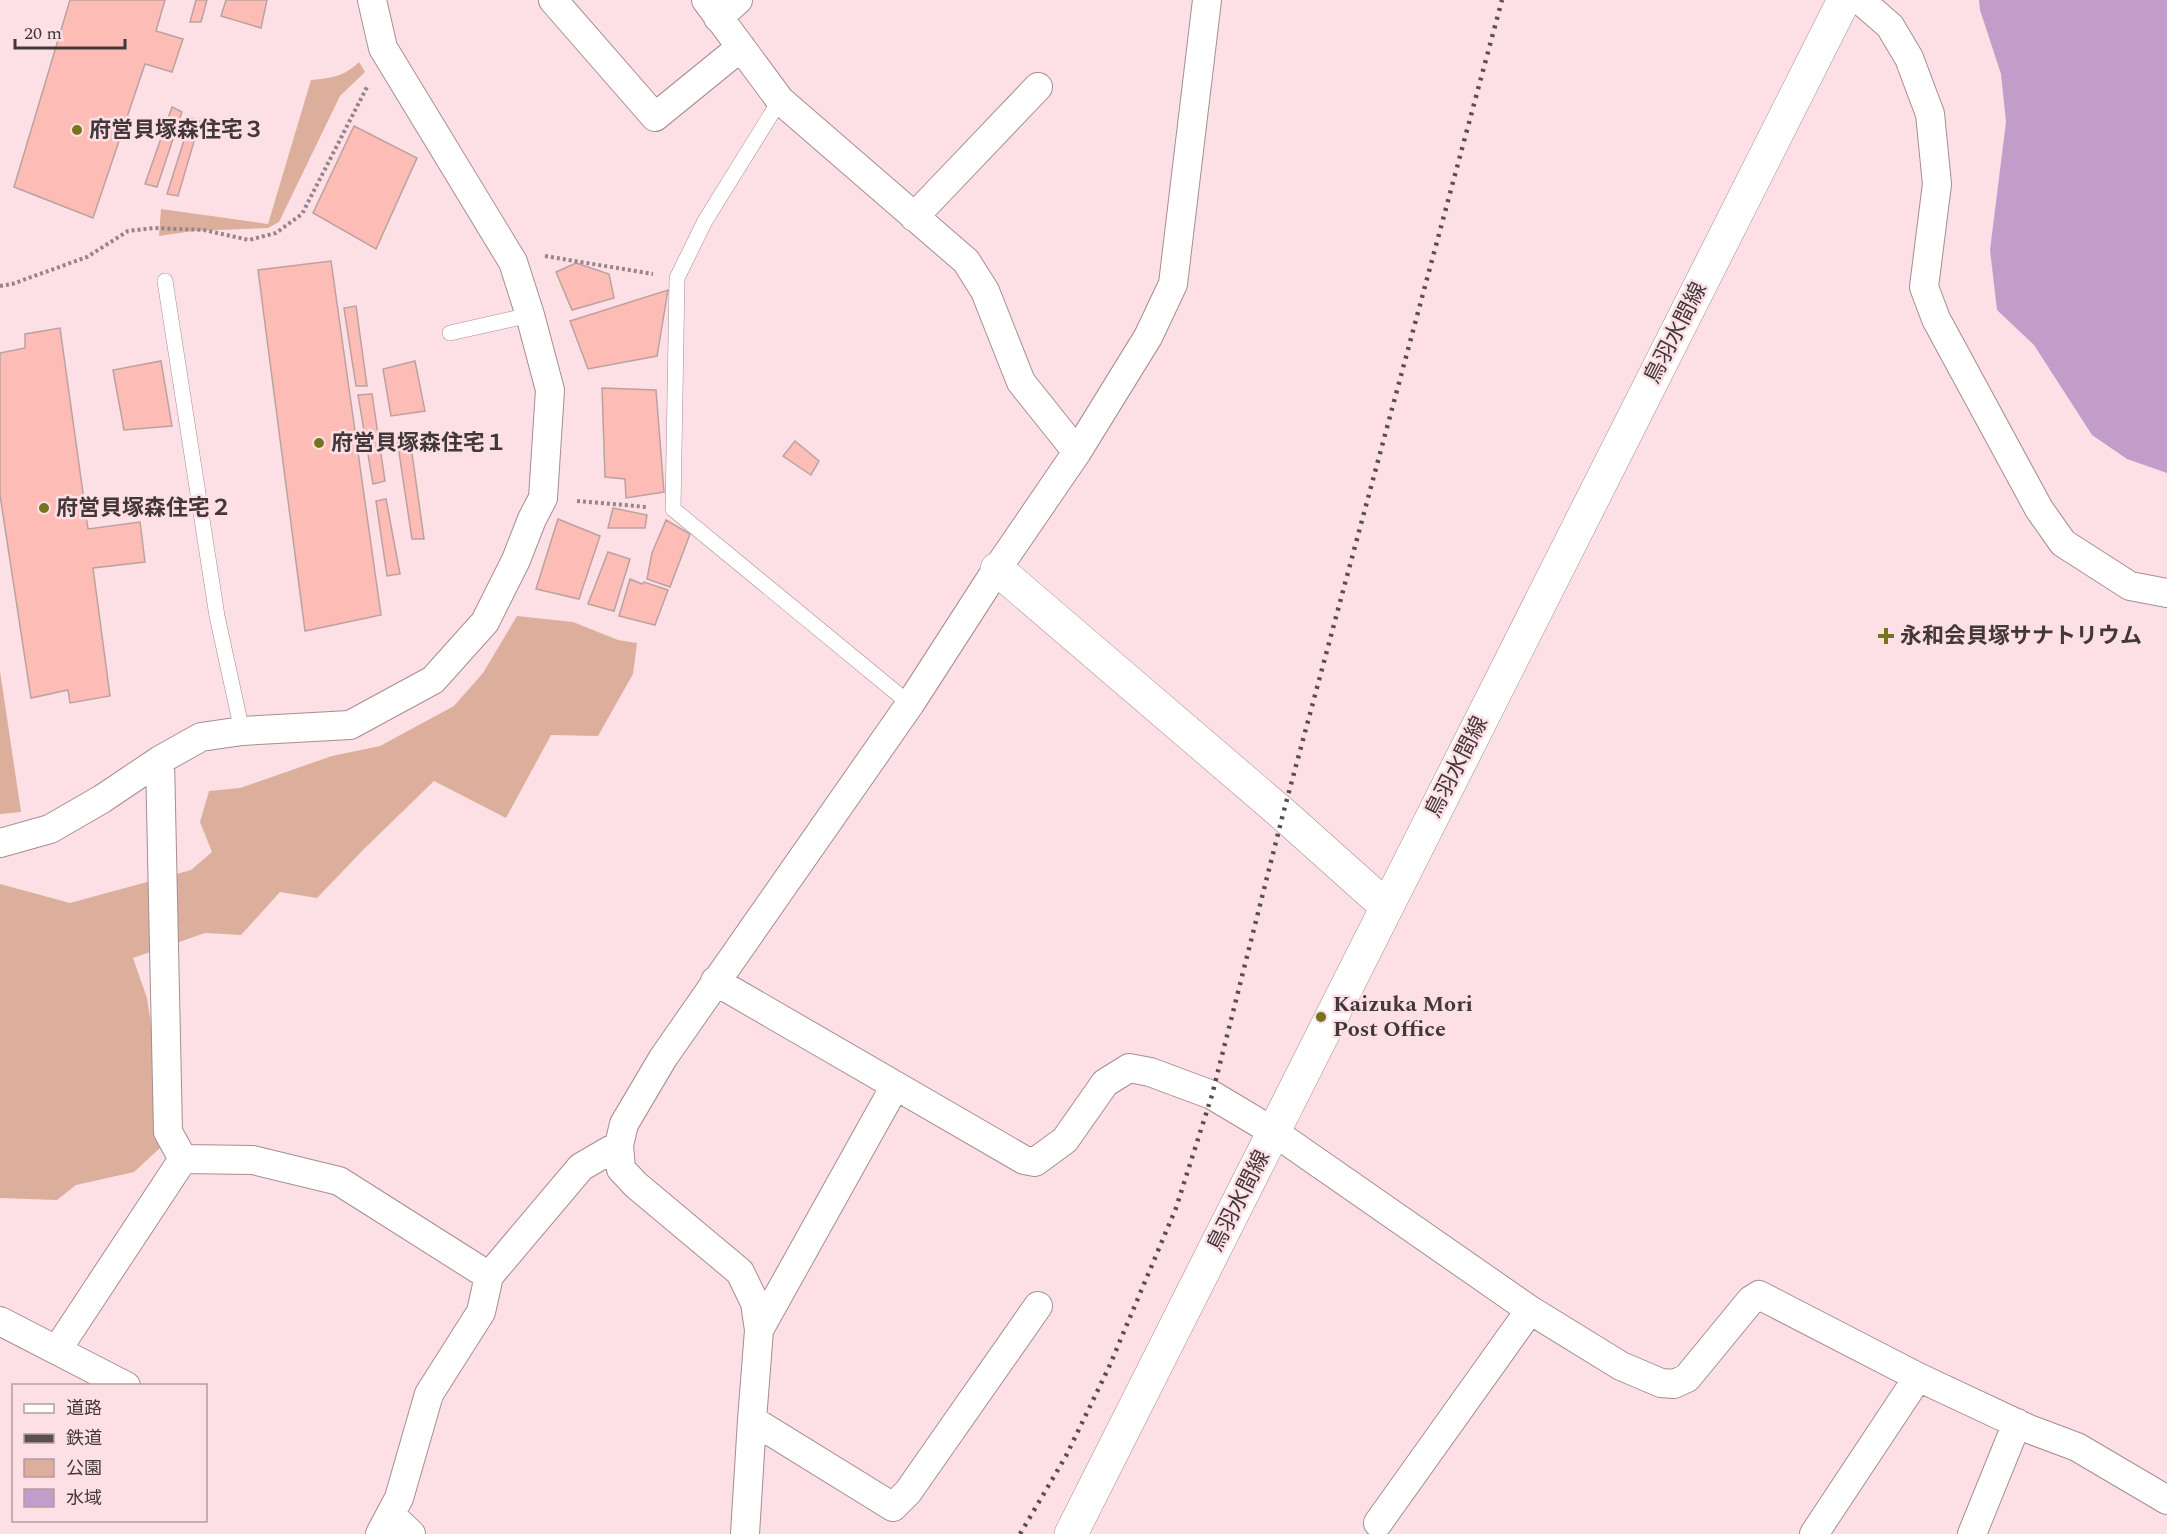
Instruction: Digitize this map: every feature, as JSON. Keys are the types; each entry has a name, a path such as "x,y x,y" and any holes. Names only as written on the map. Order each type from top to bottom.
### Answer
{"street":[{"path":"0,843 50,828 102,799 160,760 201,737 242,731 350,724 434,680 485,622 516,560 543,498 550,390 513,262 383,48 372,0"},
{"path":"553,0 655,117 741,47"},
{"path":"745,1534 759,1330 755,1303 740,1272 636,1185 621,1169 619,1145 624,1124 663,1058 910,704 997,569 1077,452 1148,337 1173,284 1208,0"},
{"name":"鳥羽水間線","path":"1071,1534 1844,0"},
{"path":"1860,0 1890,26 1909,57 1930,114 1937,184 1924,287 1936,319 2038,508 2063,543 2130,586 2167,593"},
{"path":"721,6 741,47 780,100 966,261 985,291 1021,382 1077,452"},
{"path":"914,217 1038,87"},
{"path":"997,569 1283,814 1387,908"},
{"path":"160,760 168,1132 183,1159"},
{"path":"716,981 1024,1160 1035,1162 1052,1152 1065,1140 1105,1083 1129,1068 1150,1072 1212,1095 1274,1132 1530,1310 1621,1366 1661,1383 1674,1384 1687,1378 1751,1300 1759,1295 1917,1377 2077,1448 2167,1500"},
{"path":"759,1330 895,1086"},
{"path":"411,1534 386,1524 399,1498 429,1394 482,1312 489,1276 580,1167 619,1145"},
{"path":"183,1159 253,1160 339,1181 489,1276"},
{"path":"57,1350 183,1159"},
{"path":"752,1420 893,1508 908,1492 1038,1306"},
{"path":"1378,1523 1530,1310"},
{"path":"0,1321 122,1384"},
{"path":"1814,1534 1917,1377"},
{"path":"1972,1534 2017,1423"}],"lane":[{"path":"780,100 705,221 677,278 673,509 910,704"},
{"path":"165,281 217,616 242,731"},
{"path":"450,333 530,315"}],"path":[{"path":"0,286 12,284 87,257 128,231 154,228 204,230 249,240 276,233 302,214 370,81 383,48"},
{"path":"543,255 677,278"},
{"path":"543,498 673,509"}],"green space":[{"path":"359,62 365,72 340,96 279,222 268,228 193,231 159,236 161,209 268,224 311,80 342,74"},
{"path":"517,616 573,622 618,640 637,643 633,674 598,736 551,735 506,818 434,781 317,898 280,892 241,935 205,933 133,958 147,998 161,1091 172,1137 134,1172 76,1185 57,1200 0,1198 0,884 70,903 191,870 212,852 200,822 209,791 240,788 332,756 380,746 454,706 483,673"},
{"path":"0,671 21,812 0,814"}],"water":[{"path":"1979,0 2167,0 2167,473 2127,459 2092,435 2034,345 1997,310 1990,250 2006,122 2001,74 1980,10"}],"building":[{"name":"府営貝塚森住宅３","path":"70,0 165,0 156,31 183,39 172,72 145,64 93,218 14,187"},
{"path":"196,0 207,0 201,22 190,22"},
{"path":"226,0 267,0 261,28 221,16"},
{"path":"172,107 182,112 157,187 145,184"},
{"path":"191,118 200,121 178,196 167,194"},
{"path":"354,126 417,158 376,249 313,213"},
{"name":"府営貝塚森住宅１","path":"331,261 381,615 305,631 258,270"},
{"path":"576,263 609,274 614,298 572,310 556,272"},
{"path":"668,290 657,356 588,369 570,321"},
{"path":"356,306 367,386 356,386 344,308"},
{"name":"府営貝塚森住宅２","path":"60,328 88,529 140,522 145,562 93,568 110,696 70,703 68,690 31,698 0,495 0,353 25,348 25,334"},
{"path":"161,361 172,426 124,430 113,370"},
{"path":"415,361 425,411 391,416 383,369"},
{"path":"602,388 656,390 664,492 626,498 625,479 605,477"},
{"path":"372,394 385,481 373,484 358,395"},
{"path":"397,439 410,439 424,539 412,539"},
{"path":"795,441 819,461 811,475 783,456"},
{"path":"386,499 400,574 387,576 376,501"},
{"path":"613,508 647,515 645,528 608,528"},
{"path":"558,519 600,536 579,599 536,589"},
{"path":"666,520 690,534 670,587 647,579 652,553"},
{"path":"608,552 630,559 614,611 588,604"},
{"path":"630,579 668,590 655,625 619,616"}],"railway":[{"path":"1020,1534 1066,1456 1109,1367 1176,1208 1212,1095 1283,814 1502,0"}],"place":[{"name":"府営貝塚森住宅３","path":"77,130"},
{"name":"府営貝塚森住宅１","path":"319,443"},
{"name":"府営貝塚森住宅２","path":"44,508"},
{"name":"永和会貝塚サナトリウム","path":"1886,636"},
{"name":"Kaizuka Mori Post Office","path":"1321,1017"}]}
